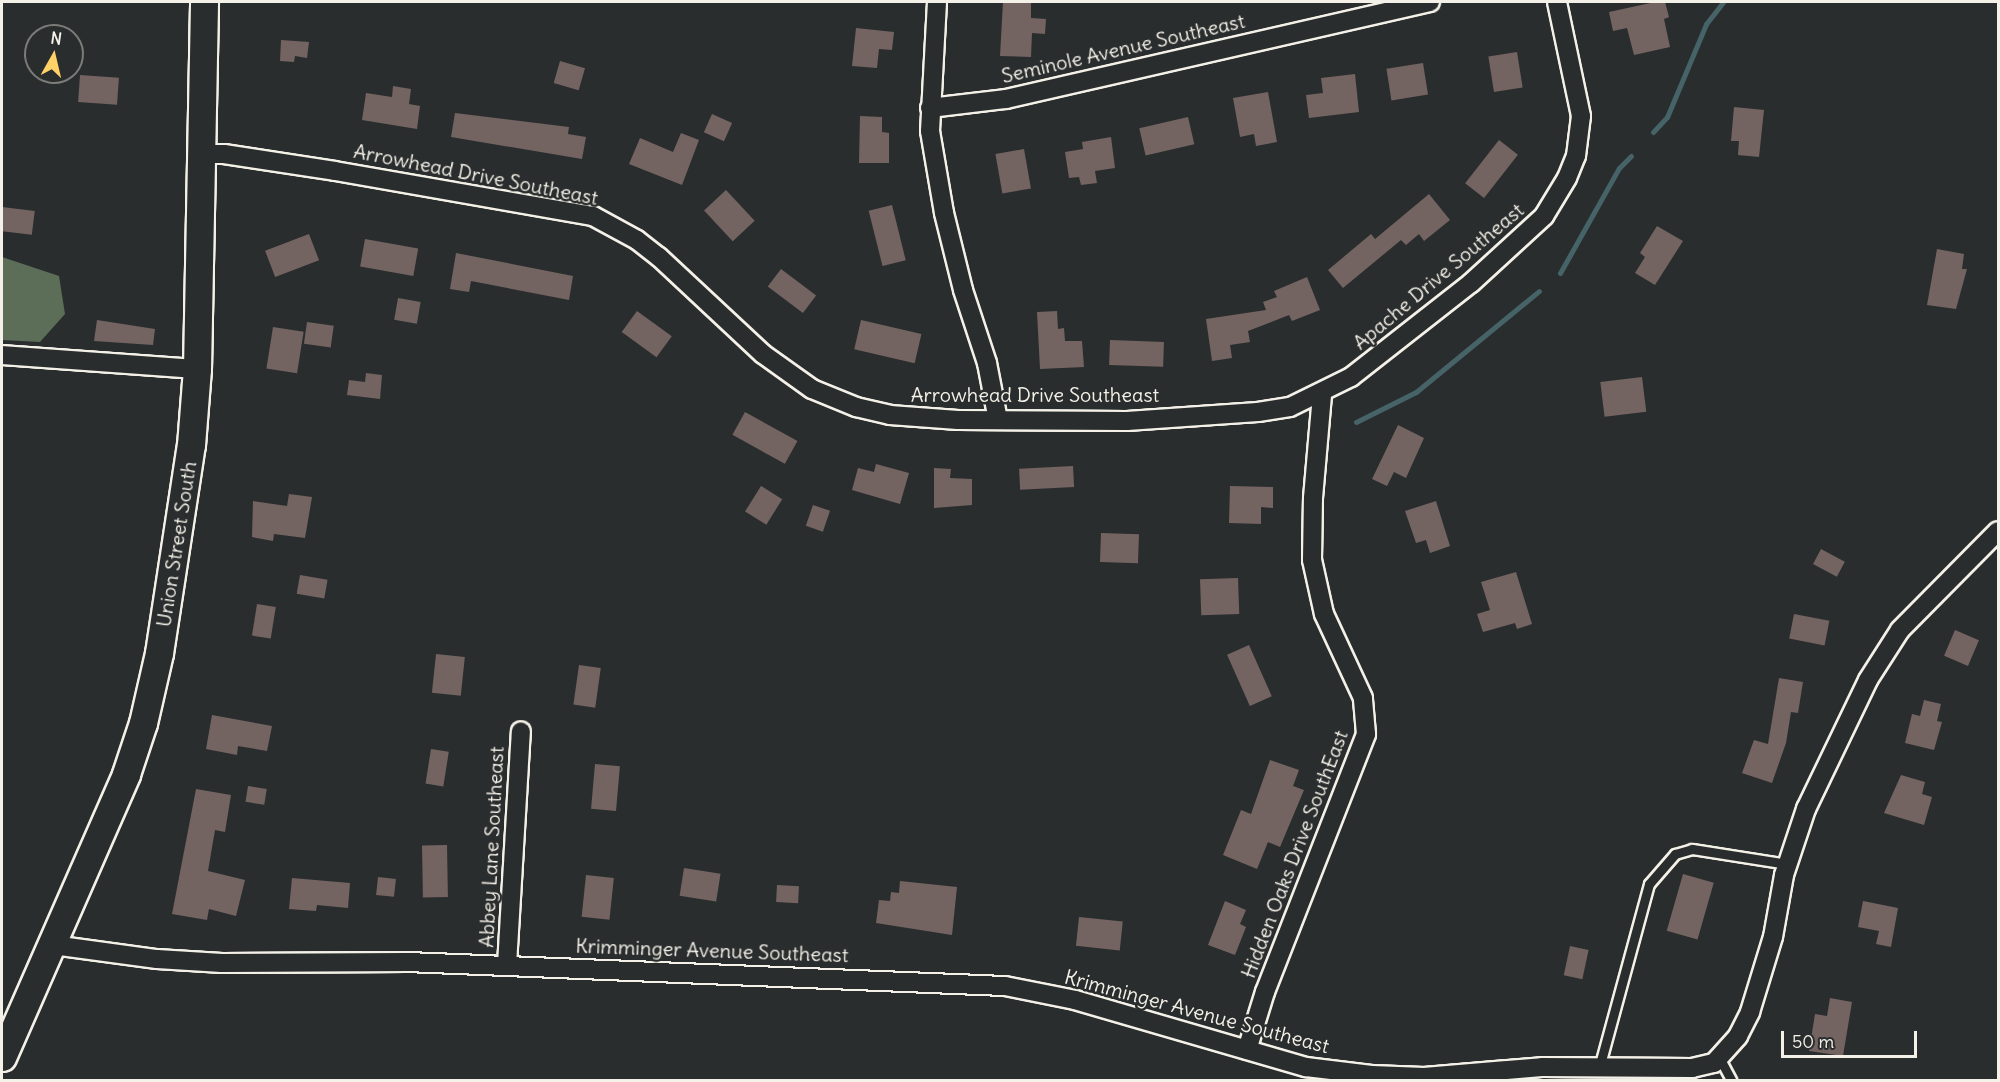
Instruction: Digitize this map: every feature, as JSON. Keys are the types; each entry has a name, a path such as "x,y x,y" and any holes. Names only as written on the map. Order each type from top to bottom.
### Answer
{"main road":[{"name":"Union Street South","path":"2,1057 94,854 143,723 159,653 191,445 197,369 203,154 204,2"}],"street":[{"path":"938,2 930,108 944,213 963,290 987,363 999,420"},
{"name":"Seminole Avenue Southeast","path":"930,108 1006,99 1430,2"},
{"name":"Apache Drive Southeast","path":"1322,394 1351,377 1529,233 1568,178 1576,156 1581,116 1557,2"},
{"name":"Arrowhead Drive Southeast","path":"203,154 224,154 335,171 593,216 638,240 659,256 764,354 812,389 856,407 890,415 999,420 1127,421 1258,412 1290,407 1322,394"},
{"path":"2,355 197,369"},
{"name":"Hidden Oaks Drive SouthEast","path":"1247,1050 1265,992 1366,734 1363,698 1324,614 1312,560 1322,394"},
{"path":"1720,1059 1738,1036 1750,1012 1773,937 1788,864 1806,809 1868,680 1900,630 1998,531"},
{"name":"Abbey Lane Southeast","path":"507,965 520,731"},
{"name":"Krimminger Avenue Southeast","path":"53,945 157,959 222,963 507,965 1005,986 1076,1000 1306,1067 1372,1075 1424,1077 1542,1067 1692,1068 1720,1059"}],"lane":[{"path":"1599,1068 1649,884 1675,854 1692,849 1788,864"},
{"path":"1720,1059 1731,1080"}],"green space":[{"path":"2,257 59,276 65,314 40,342 2,340"}],"building":[{"path":"1003,2 1031,2 1031,18 1046,19 1045,34 1032,33 1031,57 1000,56"},
{"path":"1665,2 1669,17 1664,19 1670,47 1634,55 1627,28 1613,31 1609,12"},
{"path":"856,28 894,32 892,50 879,49 877,68 852,66"},
{"path":"281,40 309,42 307,58 295,56 294,62 280,61"},
{"path":"1517,52 1523,88 1494,92 1488,57"},
{"path":"560,61 585,68 579,90 554,83"},
{"path":"1423,63 1428,95 1391,100 1386,69"},
{"path":"1355,74 1359,112 1309,118 1306,95 1323,93 1321,78"},
{"path":"84,75 119,78 117,105 78,102 79,84 84,84"},
{"path":"393,86 411,89 409,104 420,106 417,129 362,120 366,93 392,97"},
{"path":"1268,92 1277,142 1256,146 1254,134 1240,137 1233,98"},
{"path":"1734,107 1764,110 1759,157 1738,155 1739,141 1731,141"},
{"path":"455,113 569,127 568,134 586,137 582,159 451,137"},
{"path":"712,114 732,123 724,141 704,132"},
{"path":"860,116 882,117 882,132 889,133 889,163 859,163"},
{"path":"1188,117 1194,144 1146,156 1139,128"},
{"path":"681,133 699,140 682,185 629,164 640,138 673,152"},
{"path":"1111,137 1115,168 1095,171 1097,183 1081,185 1079,177 1069,178 1065,152 1083,149 1082,142"},
{"path":"1499,140 1518,155 1484,198 1465,183"},
{"path":"1024,149 1031,188 1002,193 995,154"},
{"path":"726,190 755,221 733,241 704,210"},
{"path":"1429,194 1450,220 1424,241 1419,234 1406,245 1401,240 1343,288 1328,270 1371,234 1375,239"},
{"path":"892,205 906,260 883,266 869,211"},
{"path":"2,207 35,211 32,235 2,231"},
{"path":"1657,226 1683,241 1655,285 1635,273 1645,257 1640,253"},
{"path":"309,234 319,260 275,277 265,251"},
{"path":"365,239 418,248 413,276 360,267"},
{"path":"1937,249 1964,254 1962,269 1967,269 1956,309 1927,305"},
{"path":"456,253 573,276 569,300 471,281 469,292 450,289"},
{"path":"781,269 816,295 803,313 768,287"},
{"path":"1307,277 1320,310 1292,321 1289,315 1248,331 1250,342 1230,345 1232,358 1212,361 1206,319 1266,310 1263,302 1277,297 1274,291"},
{"path":"398,298 421,302 417,324 394,320"},
{"path":"637,311 672,336 657,357 622,332"},
{"path":"1057,311 1058,329 1064,328 1065,341 1082,341 1084,367 1040,369 1037,312"},
{"path":"97,320 155,329 153,345 94,341"},
{"path":"861,320 921,334 915,363 854,349"},
{"path":"307,322 334,326 331,348 304,344"},
{"path":"273,327 304,332 297,373 266,368"},
{"path":"1110,340 1164,342 1163,367 1109,365"},
{"path":"366,373 382,375 380,399 347,395 349,380 365,382"},
{"path":"1642,377 1646,412 1605,417 1600,382"},
{"path":"745,412 797,441 785,464 732,435"},
{"path":"1398,425 1424,438 1406,478 1394,472 1387,486 1372,479"},
{"path":"876,464 909,473 900,504 852,490 858,468 874,472"},
{"path":"1073,466 1074,487 1020,490 1019,469"},
{"path":"934,468 951,469 950,478 972,479 972,505 934,508"},
{"path":"761,486 782,499 766,525 745,511"},
{"path":"1230,486 1273,487 1273,508 1261,507 1261,524 1229,523"},
{"path":"289,494 312,497 305,538 274,534 273,541 252,537 253,501 287,506"},
{"path":"1436,501 1450,546 1430,553 1426,540 1416,543 1405,511"},
{"path":"813,505 830,511 823,532 806,526"},
{"path":"1101,533 1139,534 1138,563 1100,562"},
{"path":"1821,549 1845,562 1837,577 1813,564"},
{"path":"1516,572 1532,624 1517,629 1515,623 1483,632 1477,614 1490,610 1481,582"},
{"path":"300,575 328,580 324,599 297,594"},
{"path":"1238,578 1239,614 1201,615 1200,579"},
{"path":"257,604 276,607 271,639 252,636"},
{"path":"1794,614 1829,621 1825,645 1789,639"},
{"path":"1955,630 1979,640 1968,666 1944,656"},
{"path":"1249,645 1272,696 1250,706 1227,655"},
{"path":"436,654 465,657 461,696 432,693"},
{"path":"579,665 601,668 595,708 573,705"},
{"path":"1779,678 1803,682 1798,713 1791,712 1786,743 1772,783 1742,773 1754,740 1768,744"},
{"path":"1924,700 1941,704 1937,721 1942,722 1934,750 1905,743 1912,714 1920,716"},
{"path":"212,715 272,726 267,751 238,746 237,755 206,749"},
{"path":"431,749 449,752 443,786 426,784"},
{"path":"1270,760 1299,770 1293,786 1304,790 1280,847 1268,842 1257,869 1223,855 1241,810 1251,814"},
{"path":"595,764 620,766 616,811 591,809"},
{"path":"1901,775 1925,782 1922,794 1932,797 1924,825 1884,813"},
{"path":"248,786 267,789 264,805 245,802"},
{"path":"196,789 231,795 225,832 215,830 208,871 245,880 236,916 209,909 207,920 172,914"},
{"path":"422,845 447,845 448,897 423,897"},
{"path":"684,868 721,874 716,901 680,896"},
{"path":"1683,874 1714,883 1697,940 1667,931"},
{"path":"586,875 614,878 609,920 582,917"},
{"path":"378,877 396,879 394,897 376,895"},
{"path":"292,878 350,883 348,908 317,905 316,911 289,909"},
{"path":"900,881 957,887 952,935 876,923 879,900 890,901 891,892 899,893"},
{"path":"777,885 799,886 798,903 776,902"},
{"path":"1225,901 1246,910 1240,924 1246,927 1235,955 1208,945"},
{"path":"1863,901 1898,908 1891,947 1876,944 1879,931 1858,927"},
{"path":"1079,917 1123,922 1120,950 1076,946"},
{"path":"1570,946 1589,950 1582,979 1564,975"},
{"path":"1830,998 1852,1002 1843,1056 1809,1051 1815,1014 1827,1016"}],"waterway":[{"path":"1653,132 1667,117 1706,24 1723,2"},
{"path":"1560,273 1619,168 1631,156"},
{"path":"1356,422 1416,392 1539,291"}]}
